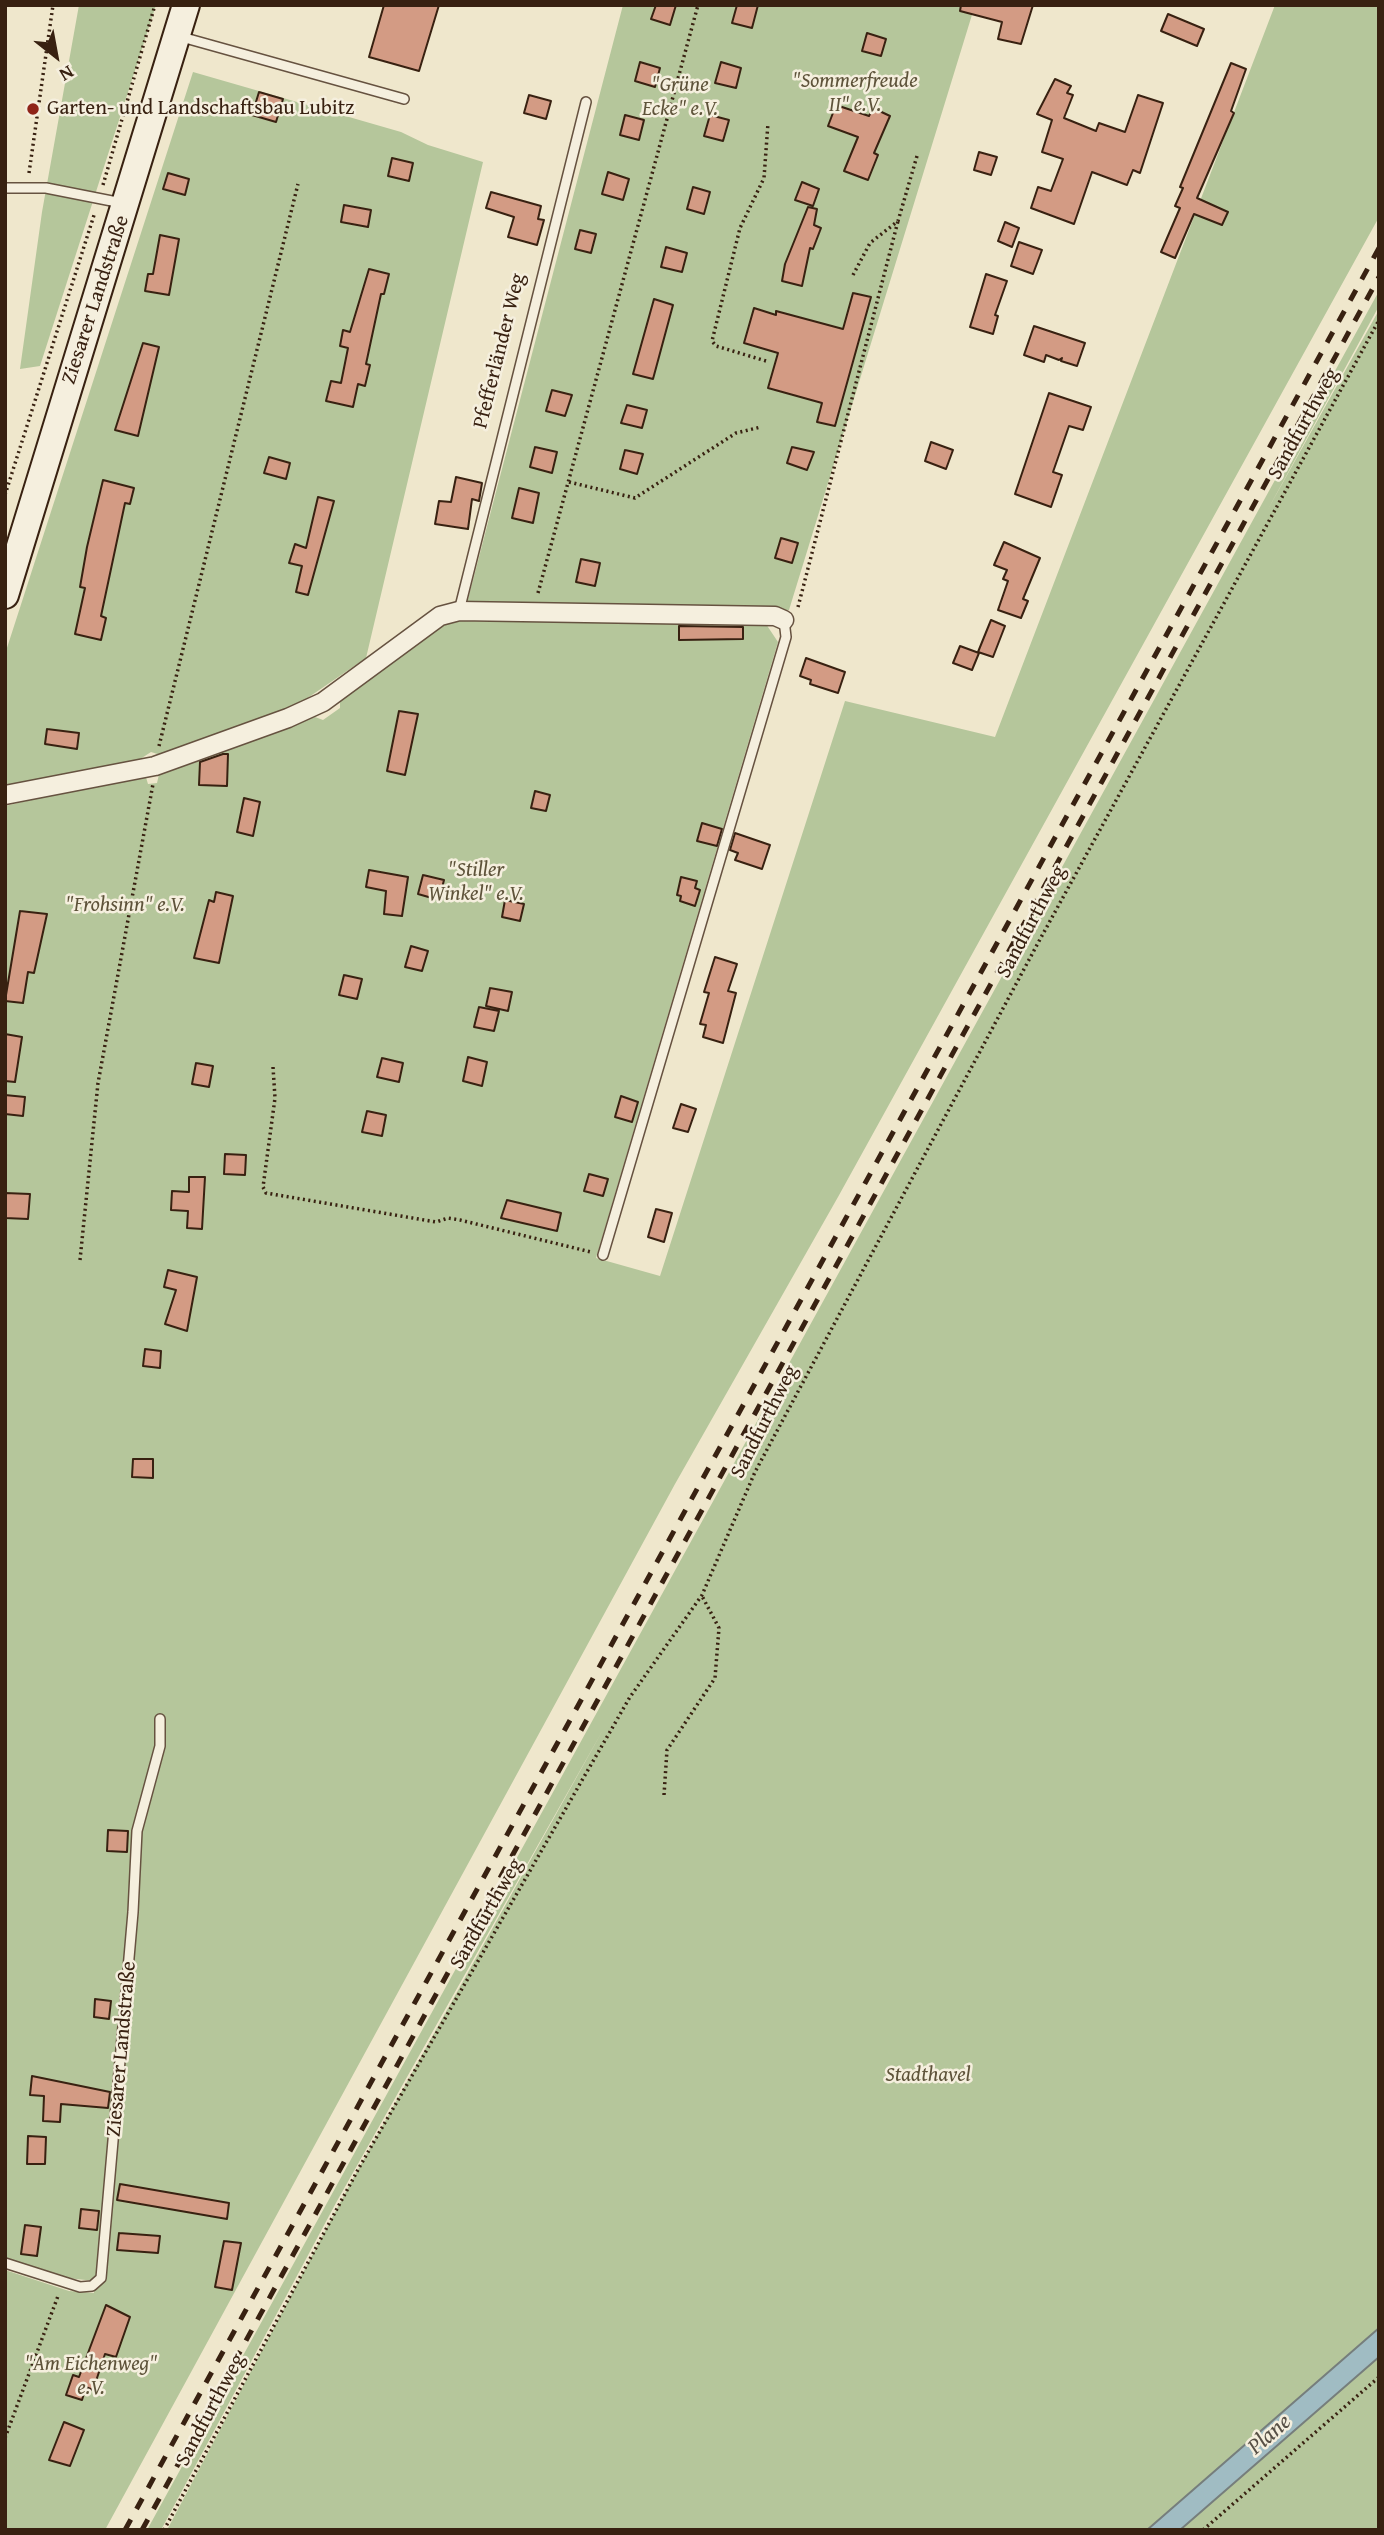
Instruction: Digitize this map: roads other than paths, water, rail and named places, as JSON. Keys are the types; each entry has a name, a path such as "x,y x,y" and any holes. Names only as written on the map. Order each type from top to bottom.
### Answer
{"main road":[{"name":"Ziesarer Landstraße","path":"5,595 186,5"}],"street":[{"path":"5,795 155,766 288,718 323,702 440,616 459,611 790,617"}],"lane":[{"path":"177,36 404,99"},
{"name":"Pfefferländer Weg","path":"459,611 586,102"},
{"path":"5,188 100,196 127,204"},
{"path":"603,1255 790,617"},
{"name":"Ziesarer Landstraße","path":"5,2263 80,2287 92,2286 101,2278 131,1938 137,1831 160,1746 160,1719"}],"water":[{"name":"Plane","path":"1379,2328 1379,2357 1180,2530 1147,2530"}],"railway":[{"path":"125,2530 1379,248"},
{"path":"142,2530 1379,277"}],"place":[{"name":"Garten- und Landschaftsbau Lubitz","path":"33,109"}],"park label":[{"name":"\"Sommerfreude II\" e.V.","path":"855,94"},
{"name":"\"Grüne Ecke\" e.V.","path":"680,98"},
{"name":"\"Stiller Winkel\" e.V.","path":"476,883"},
{"name":"\"Frohsinn\" e.V.","path":"125,906"},
{"name":"Stadthavel","path":"928,2076"},
{"name":"\"Am Eichenweg\" e.V.","path":"91,2377"}]}
